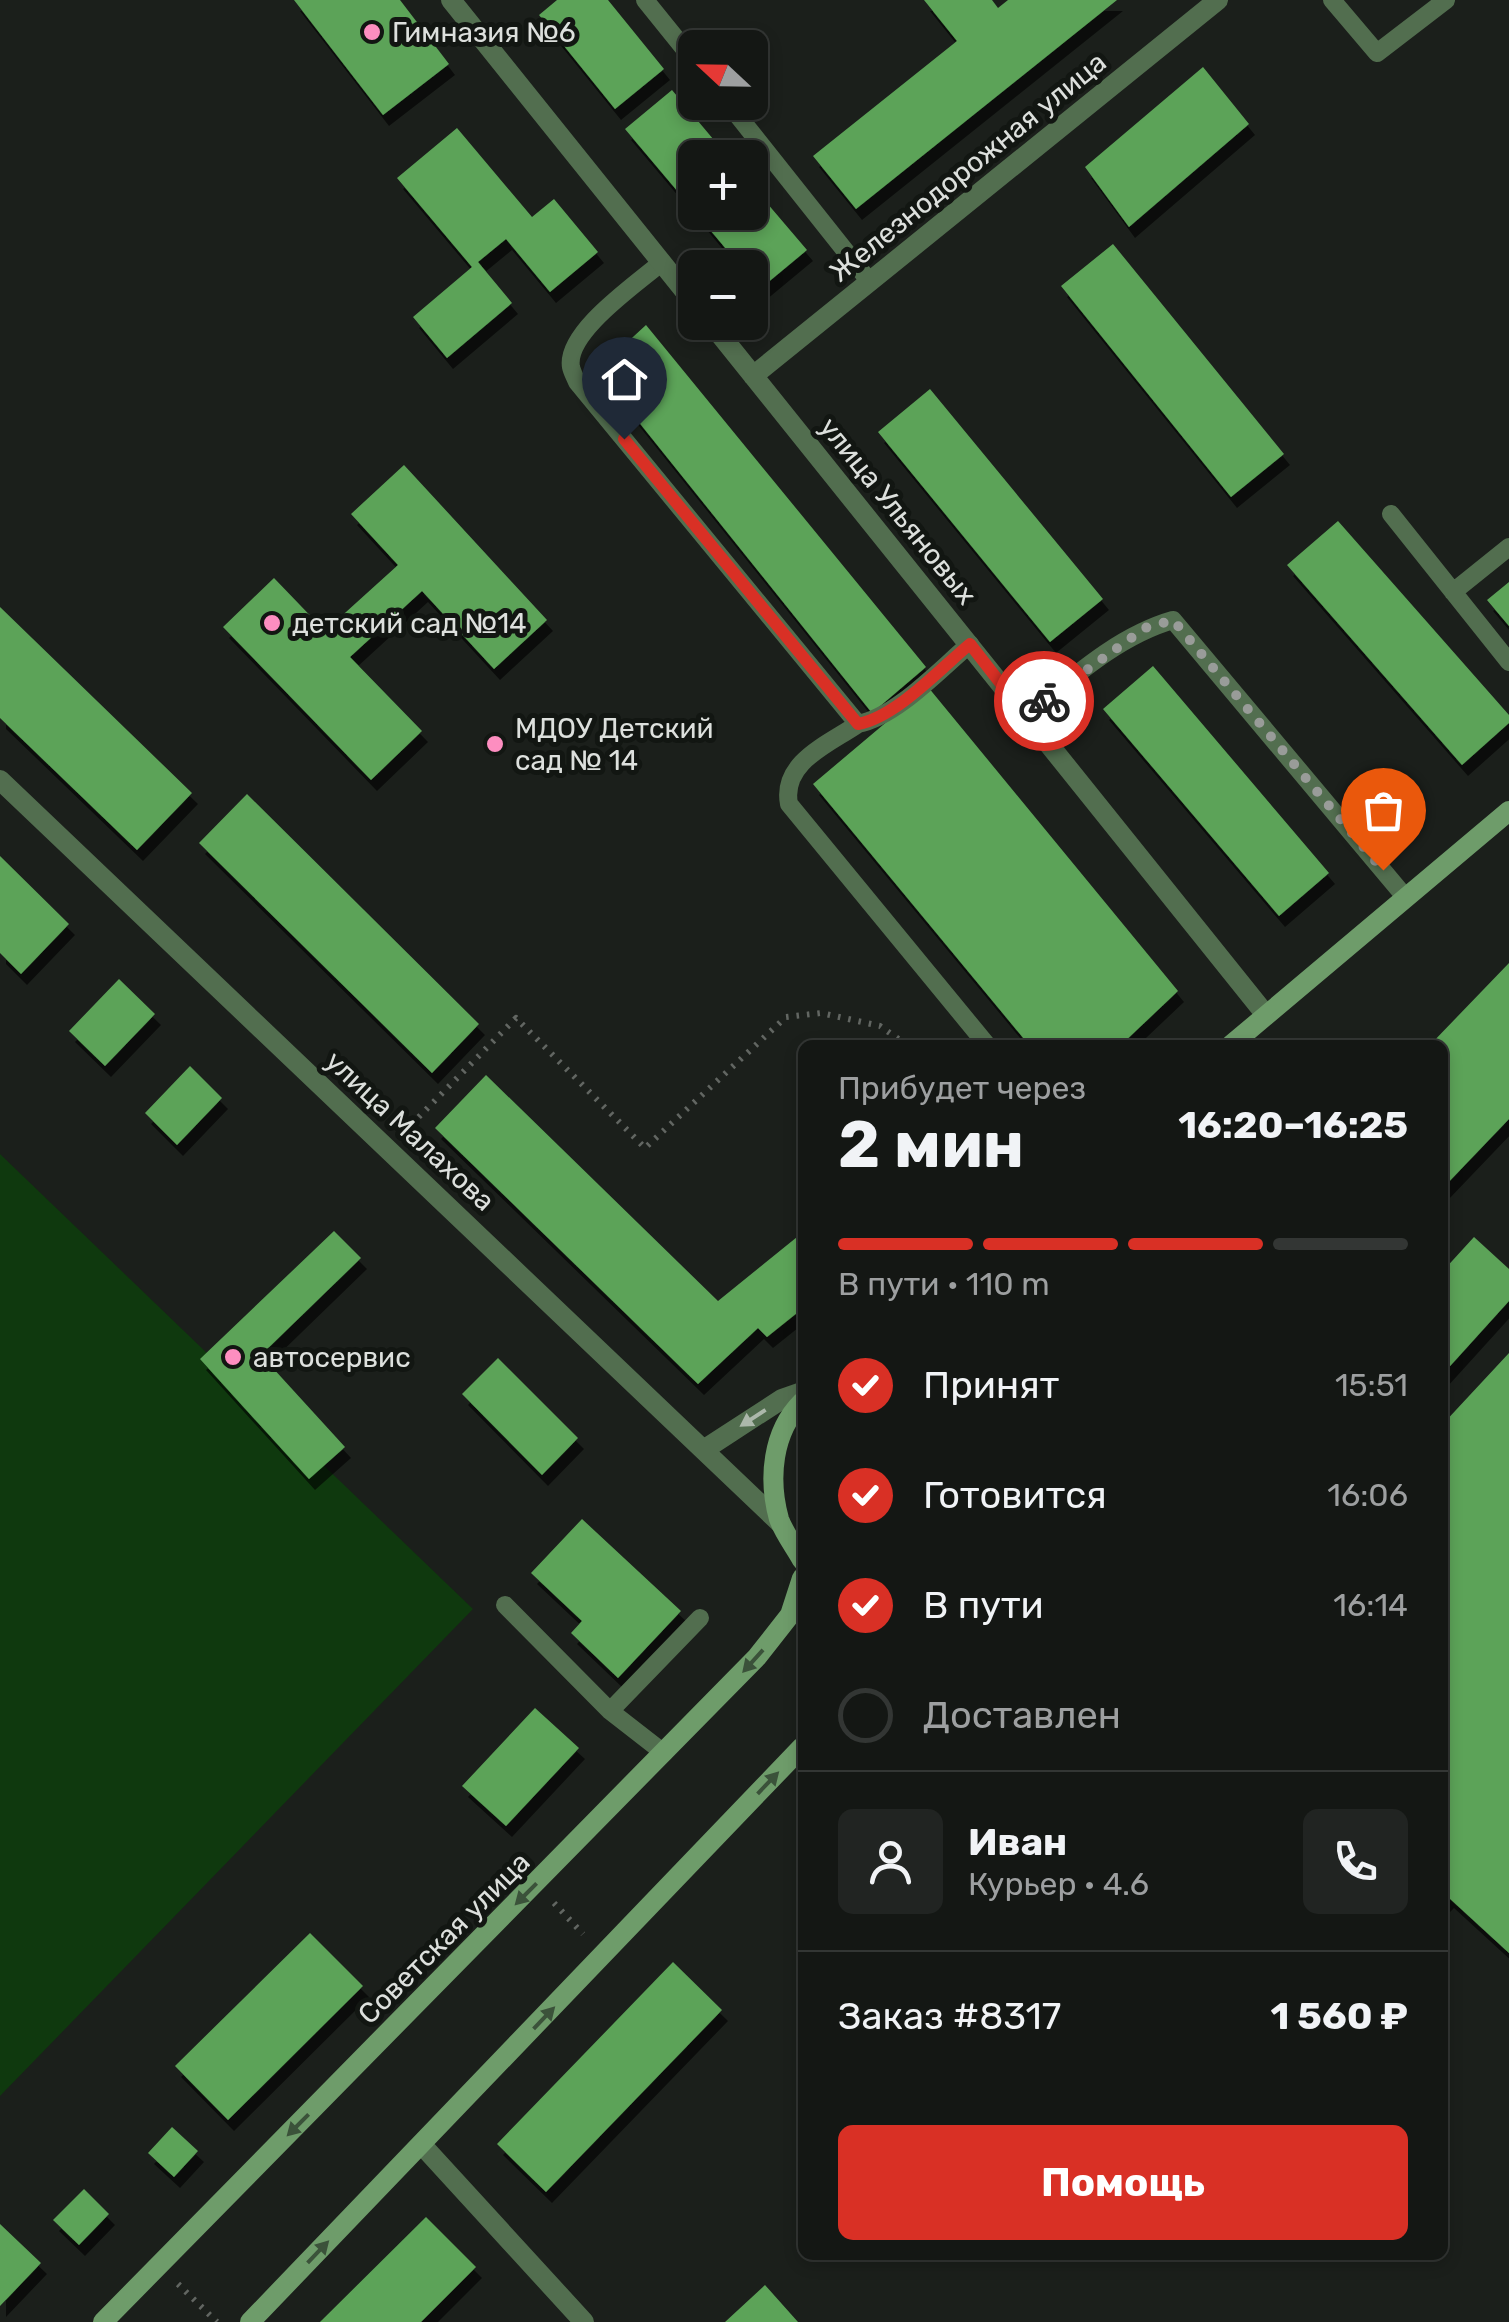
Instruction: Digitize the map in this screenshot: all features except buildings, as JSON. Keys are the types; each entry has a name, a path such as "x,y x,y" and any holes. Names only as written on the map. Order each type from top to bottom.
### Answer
{"main road":[{"path":"1238,1040 1509,811"},
{"path":"798,1406 779,1440 772,1486 780,1523 798,1553"},
{"name":"Советская улица","path":"104,2322 757,1657 790,1614 798,1590"},
{"path":"250,2322 798,1751"}],"street":[{"path":"451,0 678,282"},
{"name":"Железнодорожная улица","path":"753,376 1218,0"},
{"name":"улица Ульяновых","path":"724,340 1266,1015"},
{"name":"улица Малахова","path":"0,780 780,1523"},
{"path":"705,1449 782,1399 798,1393"},
{"path":"422,2145 584,2322"}],"lane":[{"path":"645,0 678,41"},
{"path":"1332,0 1377,54 1446,0"},
{"path":"741,120 870,282"},
{"path":"662,262 582,331 570,365 577,382 858,724"},
{"path":"1391,514 1509,662"},
{"path":"1453,592 1509,547"},
{"path":"1026,716 1145,628 1173,620 1406,898"},
{"path":"970,644 889,712 872,722 858,724 802,761 790,776 786,790 789,804 983,1040"},
{"path":"505,1605 610,1710 664,1753"},
{"path":"610,1710 700,1618"}],"path":[{"path":"388,1148 516,1018 646,1148 786,1017 822,1012 880,1026 900,1040"},
{"path":"536,1884 603,1956"},
{"path":"159,2266 217,2322"}],"green space":[{"path":"0,1154 473,1609 0,2096"}],"way so far":[{"path":"1044,701 1145,628 1173,620 1383,870"}],"place":[{"name":"Гимназия №6","path":"372,32"},
{"name":"детский сад №14","path":"272,623"},
{"name":"МДОУ Детский сад № 14","path":"495,744"},
{"name":"автосервис","path":"233,1357"}],"route":[{"path":"624,439 858,724 872,722 889,712 970,644 1026,716 1044,701"}]}
